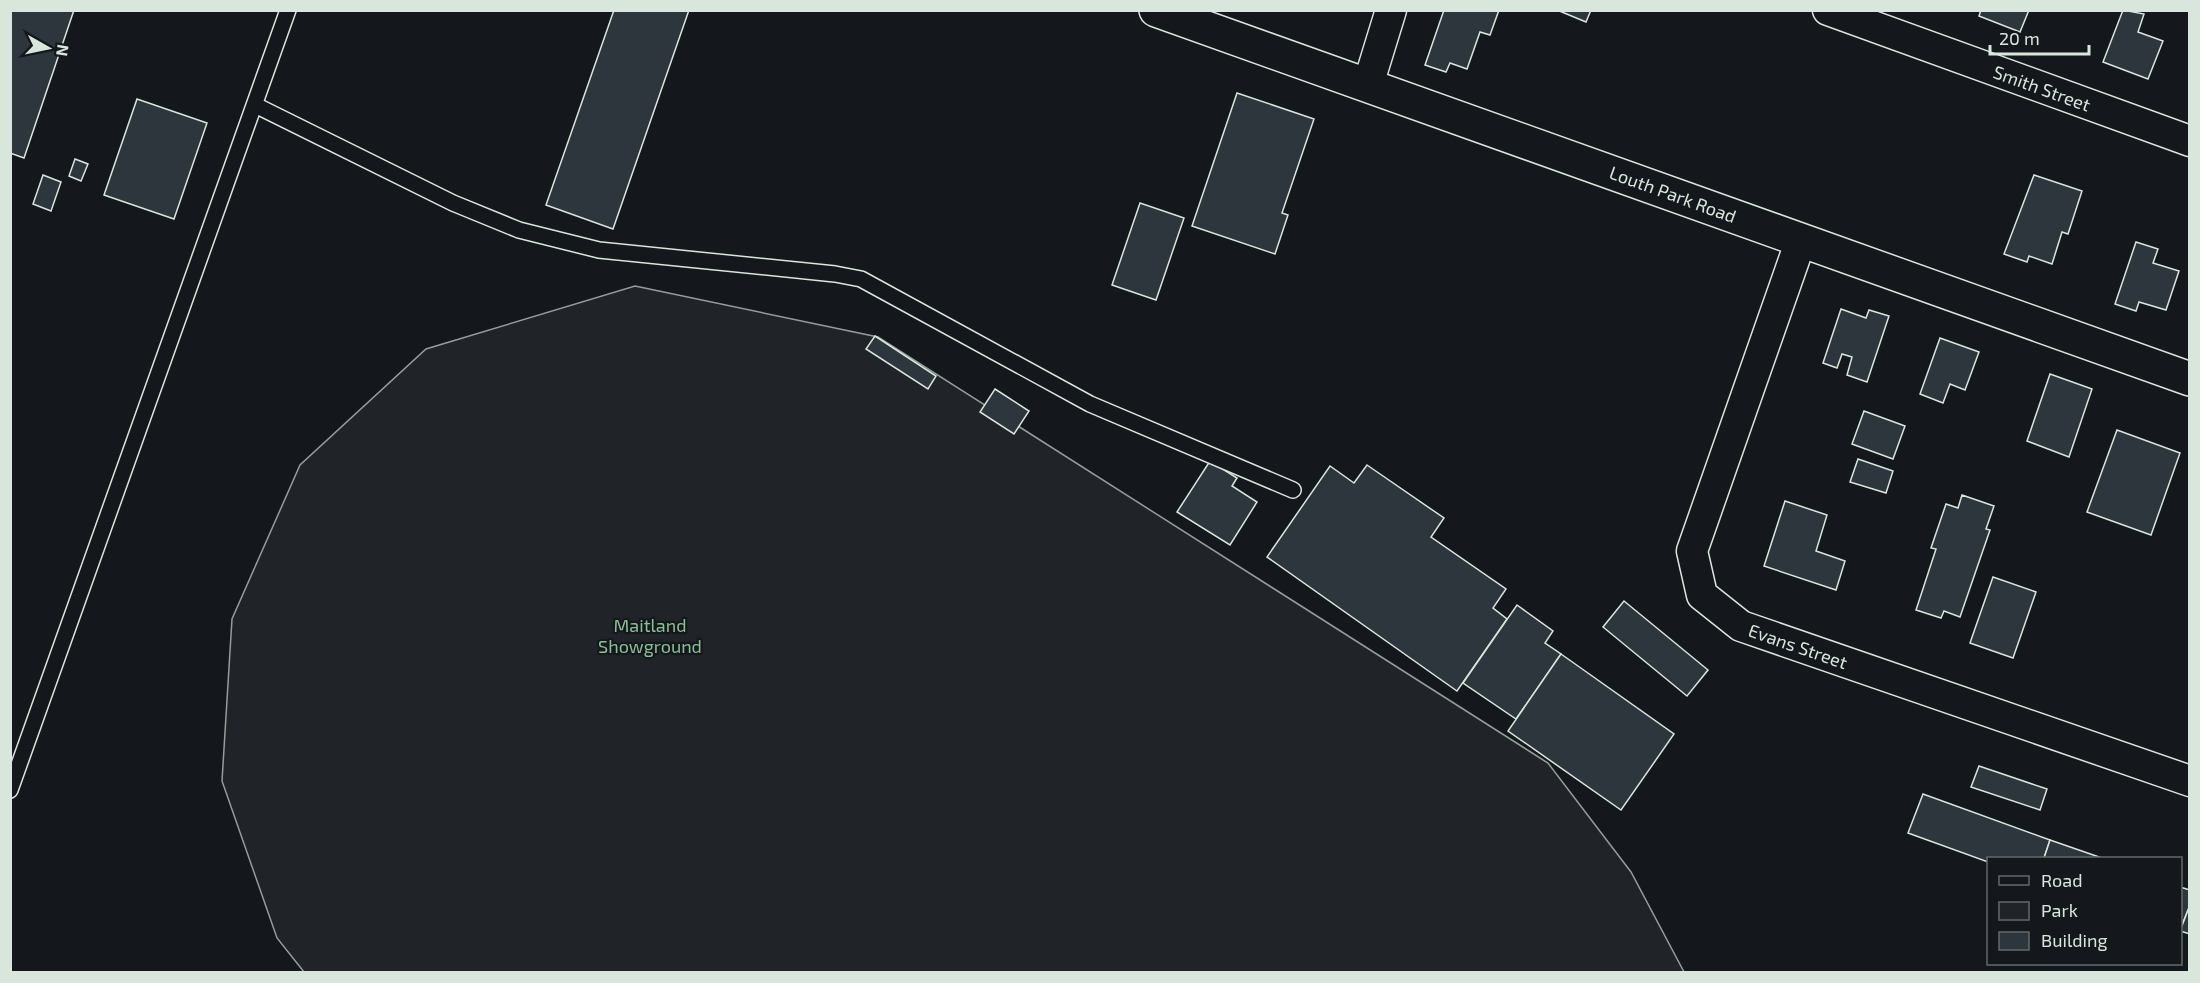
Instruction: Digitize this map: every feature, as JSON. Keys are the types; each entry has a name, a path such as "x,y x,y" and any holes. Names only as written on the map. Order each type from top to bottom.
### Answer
{"street":[{"name":"Louth Park Road","path":"1156,10 2190,379"},
{"path":"1368,85 1391,10"},
{"name":"Smith Street","path":"1828,10 2190,141"},
{"name":"Evans Street","path":"1801,240 1692,551 1702,595 1741,626 2190,781"}],"lane":[{"path":"10,790 288,10"},
{"path":"255,105 453,203 519,230 599,250 835,274 861,279 1090,404 1293,489"}],"green space":[{"name":"Maitland Showground","path":"635,286 878,337 1548,763 1631,872 1684,972 304,972 277,938 222,781 232,619 300,465 426,349"}],"building":[{"path":"10,10 74,10 24,158 10,153"},
{"path":"614,10 689,10 613,229 546,205"},
{"path":"1444,10 1499,10 1490,35 1480,32 1467,69 1450,63 1446,72 1425,65"},
{"path":"1557,10 1591,10 1586,22"},
{"path":"1981,10 2029,10 2020,32 1979,16"},
{"path":"2123,10 2144,14 2138,32 2163,41 2148,79 2103,62"},
{"path":"1237,93 1314,119 1282,213 1288,215 1275,254 1192,226"},
{"path":"137,99 207,123 174,219 104,195"},
{"path":"75,159 88,164 81,181 69,176"},
{"path":"43,175 61,182 51,211 33,204"},
{"path":"2034,175 2082,191 2068,234 2062,232 2052,264 2029,256 2027,262 2004,254"},
{"path":"1140,203 1184,218 1156,300 1112,285"},
{"path":"2136,242 2158,249 2153,263 2179,271 2166,310 2139,302 2136,311 2115,304"},
{"path":"1841,309 1866,318 1869,310 1889,316 1867,382 1847,375 1852,357 1842,354 1837,368 1823,363"},
{"path":"875,336 936,376 928,389 866,349"},
{"path":"1940,338 1979,352 1965,390 1950,384 1943,403 1920,394"},
{"path":"2050,374 2092,389 2069,457 2027,441"},
{"path":"995,389 1029,411 1014,434 980,412"},
{"path":"1864,411 1905,426 1893,459 1852,444"},
{"path":"2117,430 2180,453 2151,535 2087,512"},
{"path":"1858,459 1893,471 1886,493 1850,482"},
{"path":"1210,461 1237,478 1232,486 1257,502 1230,545 1177,512"},
{"path":"1367,465 1444,518 1431,537 1506,589 1493,608 1507,619 1457,691 1267,557 1330,466 1354,483"},
{"path":"1962,495 1994,506 1986,529 1990,530 1960,617 1944,611 1941,618 1916,610 1936,549 1931,548 1946,504 1958,508"},
{"path":"1785,501 1827,515 1816,551 1845,561 1836,590 1764,566"},
{"path":"1993,577 2036,592 2013,658 1970,643"},
{"path":"1624,601 1708,670 1687,696 1603,627"},
{"path":"1517,605 1553,631 1545,643 1561,654 1516,719 1463,683"},
{"path":"1561,654 1674,734 1621,810 1508,731"},
{"path":"1979,766 2047,789 2040,810 1971,787"},
{"path":"1923,794 2050,840 2044,857 1987,857 1987,862 1908,833"},
{"path":"2050,840 2099,857 2044,857"},
{"path":"2182,888 2190,890 2190,905 2182,925"},
{"path":"2190,905 2190,934 2182,932"}]}
